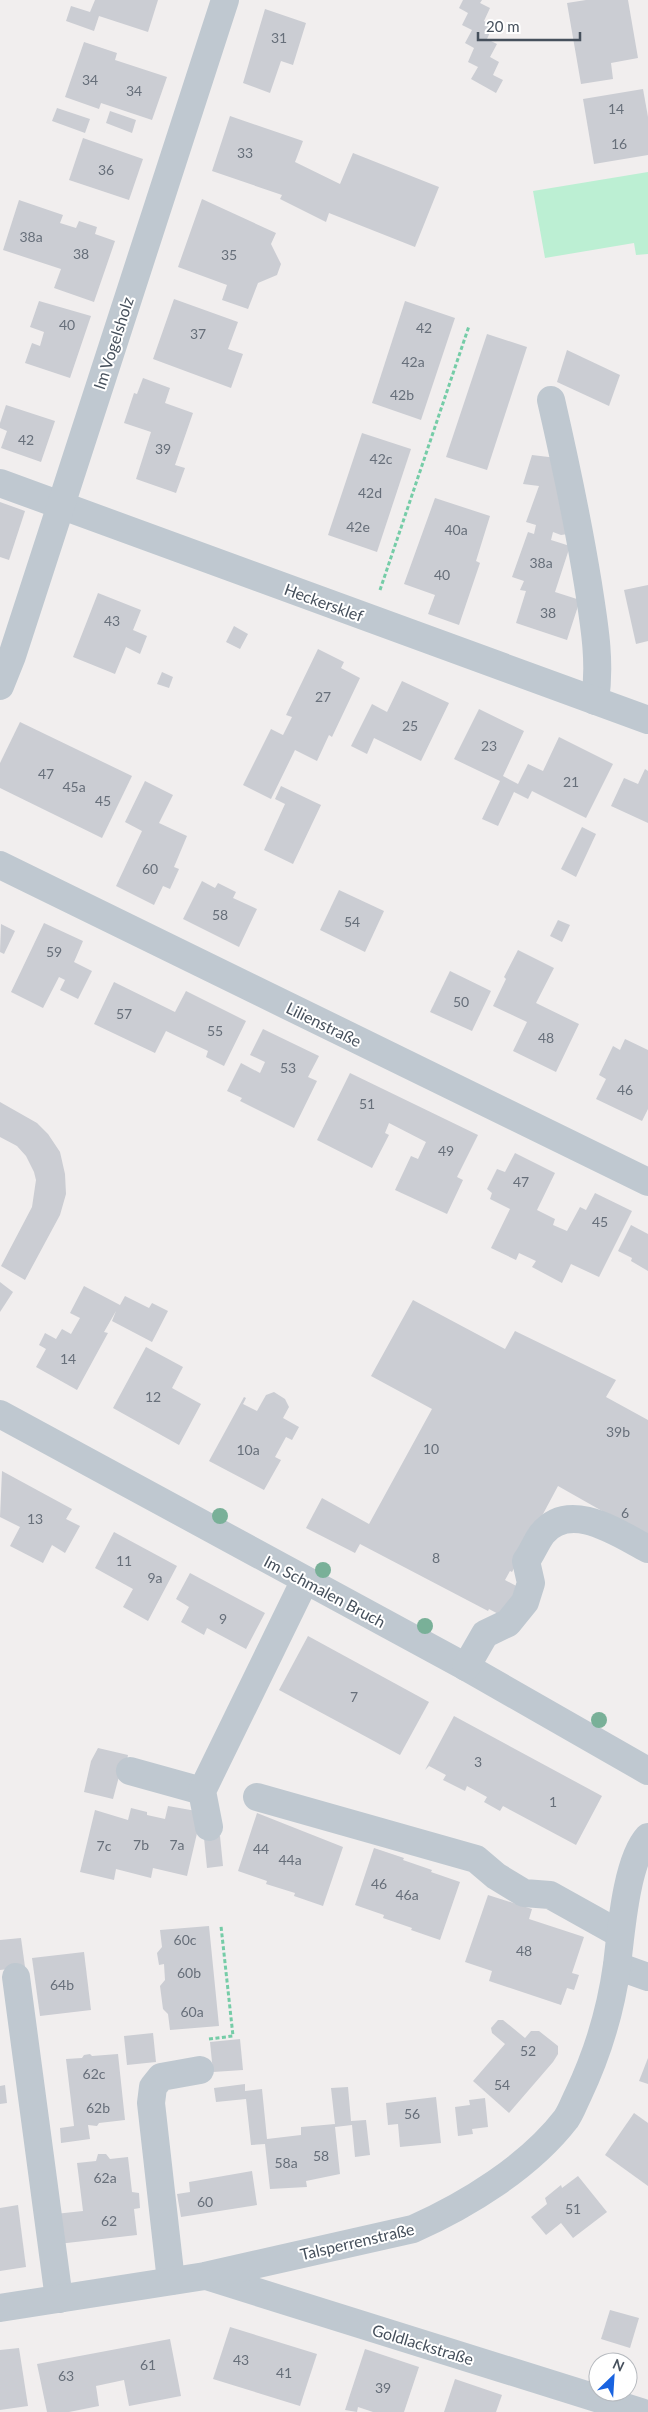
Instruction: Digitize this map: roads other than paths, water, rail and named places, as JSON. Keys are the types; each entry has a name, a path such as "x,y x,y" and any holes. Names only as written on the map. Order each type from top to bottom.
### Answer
{"street":[{"name":"Im Vogelsholz","path":"0,686 12,656 59,505 225,0"},
{"path":"551,400 578,523 595,631 599,676 595,701"},
{"name":"Heckersklef","path":"0,483 648,720"},
{"name":"Lilienstraße","path":"0,865 648,1182"},
{"name":"Im Schmalen Bruch","path":"0,1414 466,1667 648,1771"},
{"path":"466,1667 485,1634 508,1623 522,1607 531,1583 526,1561 543,1534 554,1524 564,1519 584,1520 603,1526 648,1549"},
{"path":"209,1827 202,1790 305,1580"},
{"path":"130,1771 202,1790"},
{"path":"257,1797 476,1859 496,1876 524,1893 550,1895 620,1934"},
{"name":"Talsperrenstraße","path":"0,2308 205,2276 413,2229 450,2212 501,2179 547,2140 567,2118 586,2079 597,2048 617,1966 620,1934 633,1870 644,1841 648,1837"},
{"path":"617,1966 648,1977"},
{"path":"8,1978 29,2083 59,2299"},
{"path":"171,2282 151,2103 153,2087 161,2077 193,2071"},
{"name":"Goldlackstraße","path":"205,2276 641,2412"}]}
